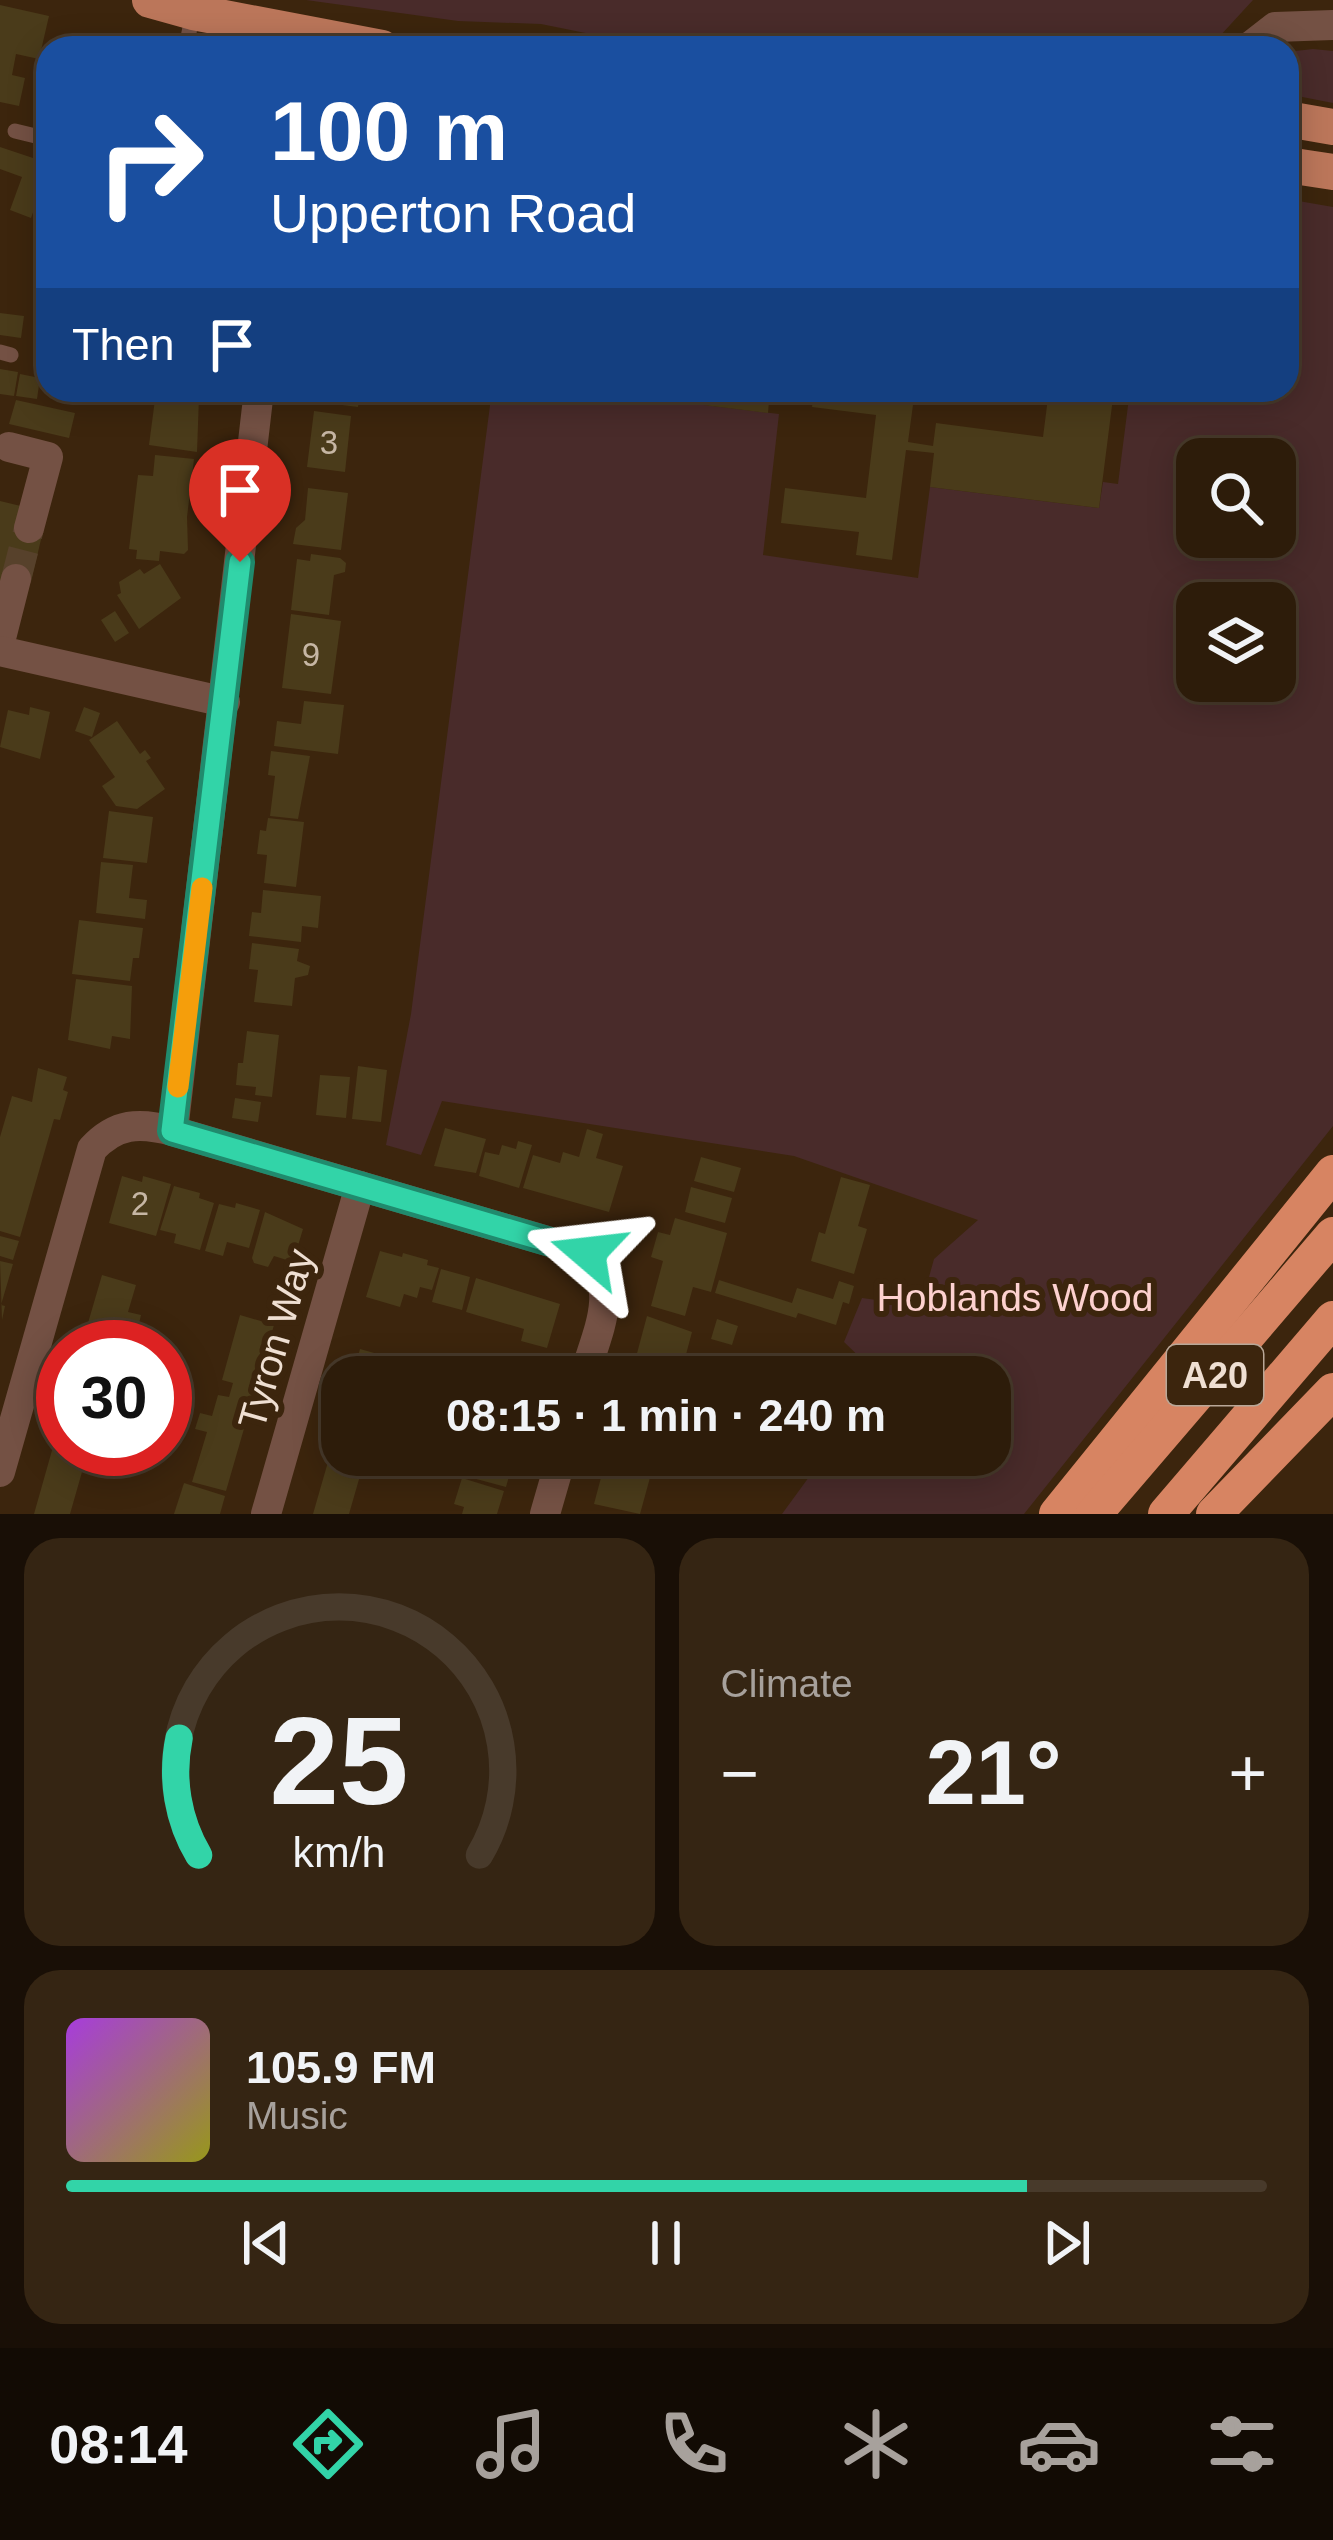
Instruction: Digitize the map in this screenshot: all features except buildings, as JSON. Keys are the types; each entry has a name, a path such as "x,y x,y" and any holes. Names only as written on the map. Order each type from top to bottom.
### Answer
{"highway":[{"name":"A20","path":"1057,1514 1333,1173"},
{"name":"A20","path":"1094,1514 1333,1235"},
{"name":"A20","path":"1166,1514 1333,1319"},
{"name":"A20","path":"1214,1514 1333,1391"}],"main road":[{"path":"150,0 190,30 250,36"},
{"path":"1299,121 1333,128"},
{"path":"1299,151 1333,155"},
{"path":"1299,168 1333,172"}],"street":[{"path":"1259,36 1280,14 1333,26"},
{"path":"172,1131 259,402"},
{"path":"9,447 47,457 29,528"},
{"path":"16,579 0,646 225,702"},
{"path":"0,1472 92,1149 106,1134 128,1125 148,1124 588,1253 604,1272 606,1300 590,1356"},
{"name":"Tyron Way","path":"266,1514 360,1186"},
{"path":"545,1514 556,1476"}],"lane":[{"path":"15,131 36,136"}],"green space":[{"path":"306,0 1253,0 1220,36 600,36 541,24 458,21"},
{"path":"1299,51 1333,51 1333,103 1299,96"},
{"name":"Hoblands Wood","path":"1299,201 1333,207 1333,1126 1024,1514 782,1514 810,1476 1011,1476 1011,1356 859,1356 844,1342 862,1298 921,1306 934,1259 978,1220 794,1156 442,1101 421,1155 386,1145 411,1014 490,402 680,402 779,414 763,555 918,578 930,487 1099,508 1103,482 1118,484 1128,402 1299,402"}],"tunnel":[{"path":"16,579 29,528"}],"slow traffic":[{"path":"178,1087 202,888"}],"route":[{"path":"240,562 172,1131 588,1253"}]}
